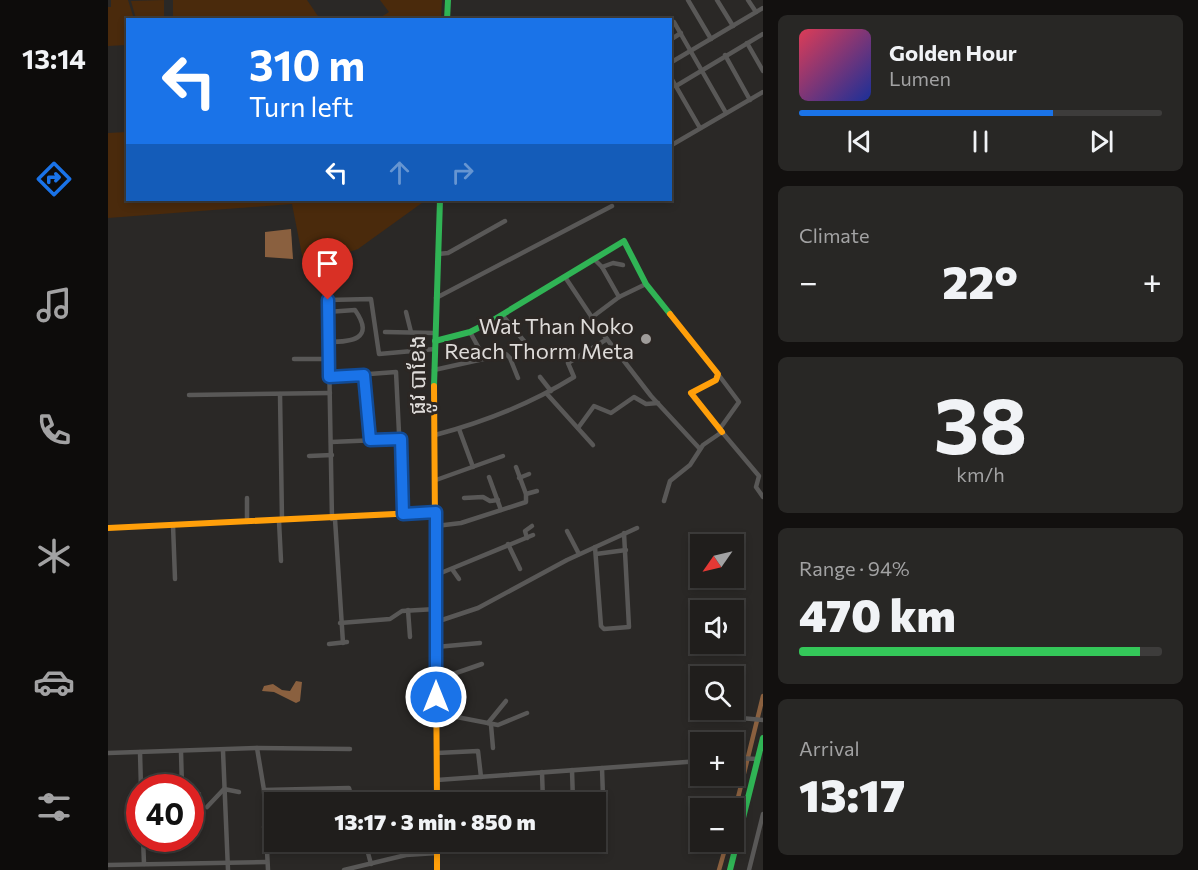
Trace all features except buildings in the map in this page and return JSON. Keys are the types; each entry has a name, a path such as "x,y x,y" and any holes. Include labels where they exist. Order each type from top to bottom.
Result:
{"street":[{"path":"447,18 448,0"},
{"path":"688,0 711,39"},
{"path":"717,0 733,26"},
{"path":"748,0 756,12"},
{"path":"672,62 763,8"},
{"path":"674,22 726,113"},
{"path":"672,39 681,33"},
{"path":"676,86 763,34"},
{"path":"747,43 763,71"},
{"path":"725,56 750,100"},
{"path":"672,79 700,128"},
{"path":"672,145 763,92"},
{"name":"ផ្លូវ បាខែង","path":"437,792 434,370 440,201"},
{"path":"436,298 612,206"},
{"path":"438,254 448,253 505,221"},
{"path":"385,332 411,332 435,337 470,332 503,315 624,241 645,284 739,402 721,431 700,448 690,465 670,481 664,501"},
{"path":"594,259 602,267 619,297"},
{"path":"602,267 614,263 624,265"},
{"path":"565,277 607,339 658,403 700,448"},
{"path":"591,318 619,297 645,284"},
{"path":"329,644 345,643 340,623 334,519 328,358 329,299 371,299 378,353 435,350"},
{"path":"327,312 355,310 361,329 354,341 328,342"},
{"path":"406,312 411,332"},
{"path":"503,315 524,341"},
{"path":"470,332 481,352"},
{"path":"435,435 459,429 549,392 575,377 568,363 607,339"},
{"path":"434,370 506,354 518,378"},
{"path":"294,359 328,358"},
{"path":"329,377 396,372 403,514"},
{"path":"718,374 716,380 691,393 759,476 756,485 763,497"},
{"path":"364,375 370,440"},
{"path":"540,377 549,392 593,445"},
{"path":"189,395 330,393"},
{"path":"280,394 281,561"},
{"path":"578,428 594,406 610,413 634,398 646,404 658,403"},
{"path":"641,410 646,404"},
{"path":"459,429 473,467"},
{"path":"331,442 401,439"},
{"path":"309,456 332,455"},
{"path":"436,480 502,456"},
{"path":"436,526 456,524 526,502 526,494 516,467"},
{"path":"519,478 529,474"},
{"path":"489,477 501,510"},
{"path":"526,494 537,491"},
{"path":"464,498 483,497 490,501 498,500"},
{"path":"247,498 247,522"},
{"path":"108,528 334,519 436,512"},
{"path":"173,525 175,579"},
{"path":"527,538 525,531 532,526"},
{"path":"436,622 478,608 579,554 637,528"},
{"path":"567,531 579,554"},
{"path":"595,547 602,627 629,627 624,533"},
{"path":"436,575 532,535"},
{"path":"508,544 520,569"},
{"path":"596,554 626,550"},
{"path":"453,569 459,579"},
{"path":"340,623 390,619 408,610 436,609"},
{"path":"408,610 411,625 410,638"},
{"path":"436,647 480,643"},
{"path":"436,680 482,664"},
{"path":"493,748 489,724 506,701"},
{"path":"436,714 501,725 527,713"},
{"path":"744,718 761,720"},
{"path":"730,870 763,738"},
{"path":"108,753 222,751 257,748 350,749"},
{"path":"257,748 264,790 349,788 350,792"},
{"path":"222,751 228,870"},
{"path":"436,753 478,751 481,777"},
{"path":"140,752 141,774"},
{"path":"181,752 182,774"},
{"path":"744,758 756,759"},
{"path":"437,780 690,762"},
{"path":"602,768 603,792"},
{"path":"572,770 573,792"},
{"path":"542,772 543,792"},
{"path":"224,789 239,792"},
{"path":"207,807 224,789"},
{"path":"749,870 763,814"},
{"path":"144,852 144,864"},
{"path":"265,852 268,870"},
{"path":"367,852 371,864"},
{"path":"344,870 406,855 437,853 437,870"},
{"path":"108,865 266,862"},
{"path":"184,864 184,870"}],"shaded area":[{"path":"111,0 128,0 134,18 126,18 126,45 108,46 108,7 111,7"},
{"path":"164,0 164,18 136,18 131,1"},
{"path":"173,0 307,0 319,18 173,18"},
{"path":"380,0 442,0 441,18 380,18 389,12"},
{"path":"126,132 126,201 425,201 358,249 303,260 292,204 108,218 108,133"},
{"path":"291,229 293,259 265,257 265,232"},
{"path":"296,681 302,682 300,701 296,703 274,692 262,691 264,686 273,684 282,690 290,691"}],"waterway":[{"path":"738,798 763,696"},
{"path":"719,870 724,852"}],"traffic: fast":[{"path":"447,18 448,0"},
{"path":"434,386 440,201"},
{"path":"435,341 470,332 490,322 624,241 646,284 670,314"},
{"path":"730,870 763,738"}],"traffic: slow":[{"path":"670,314 718,374 716,380 691,393 722,432"},
{"path":"434,386 437,792"},
{"path":"108,528 436,512"},
{"path":"437,852 437,870"}],"place":[{"name":"Wat Than Noko Reach Thorm Meta","path":"646,339"}],"route":[{"path":"328,300 329,377 364,375 370,440 401,439 403,514 436,512 436,697"}]}
